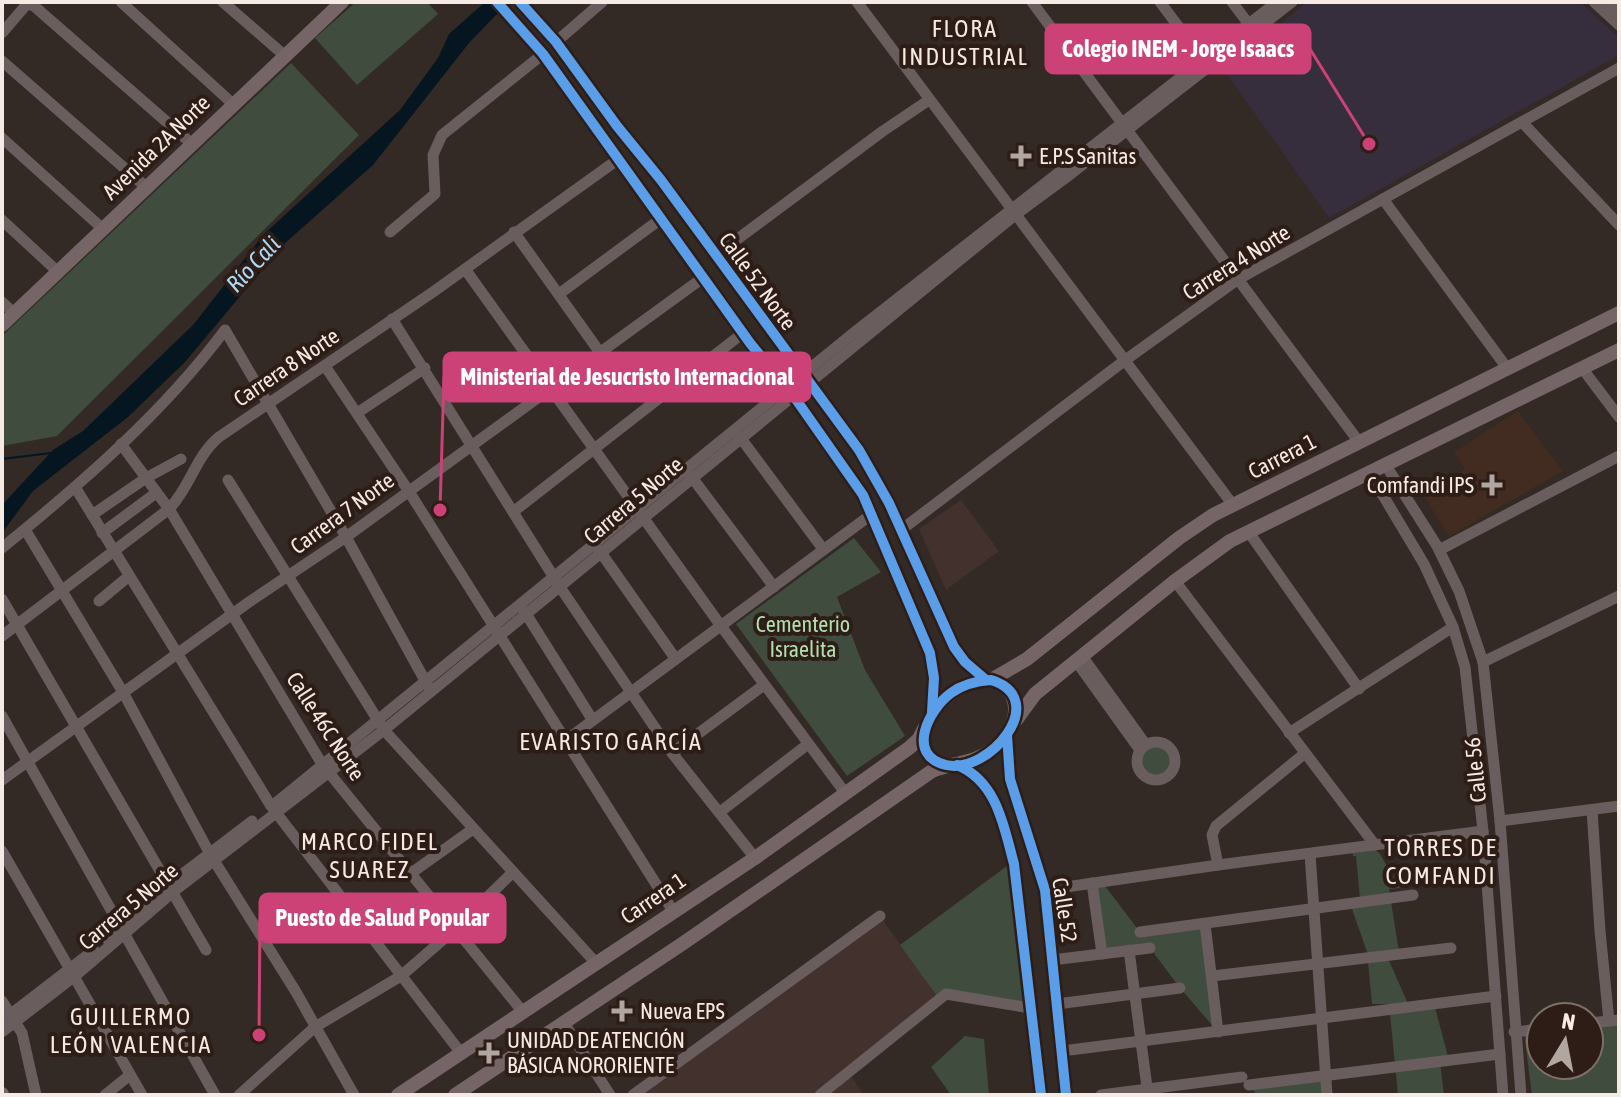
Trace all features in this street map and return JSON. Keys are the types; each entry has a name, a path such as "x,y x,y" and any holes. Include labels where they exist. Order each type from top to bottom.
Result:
{"main road":[{"name":"Calle 52 Norte","path":"497,2 543,54 747,338 773,368 823,403 859,450 876,478 954,647 965,662 988,680"},
{"name":"Avenida 2A Norte","path":"2,325 6,308 100,226 281,52 337,3"},
{"name":"Calle 52 Norte","path":"523,5 556,42 661,180 769,329 838,459 872,514 930,653 934,678 932,712"},
{"path":"592,122 597,112 608,113"},
{"name":"Carrera 1","path":"988,680 1027,659 1198,524 1619,313"},
{"path":"747,338 758,348 767,344 769,329"},
{"path":"455,1095 932,771 983,756 1010,729 1035,694 1175,581 1248,531 1619,350"},
{"path":"838,459 835,448 841,441 850,442 859,450"},
{"path":"954,766 937,762 927,752 923,740 924,729 932,712 958,688 988,680 1005,687 1016,706 1010,729"},
{"name":"Carrera 1","path":"398,1095 755,858 913,745 924,729"},
{"name":"Calle 52","path":"1010,729 1010,779 1045,890 1066,1095"},
{"name":"Calle 52","path":"954,766 976,774 987,787 1005,832 1017,882 1041,1095"}],"street":[{"path":"121,2 230,100"},
{"path":"223,2 281,52"},
{"path":"556,42 602,2"},
{"path":"857,2 1233,505"},
{"path":"1032,2 1359,442"},
{"path":"1160,2 1206,63"},
{"path":"1232,2 1252,28"},
{"name":"Carrera 5 Norte","path":"1252,28 1277,2"},
{"name":"Carrera 5 Norte","path":"2,1032 10,1020 123,932 170,889 381,725 1012,212 1252,28 1292,2"},
{"path":"1594,2 1619,25"},
{"path":"1609,2 1619,11"},
{"path":"2,33 27,4 34,6 189,142"},
{"path":"390,232 435,194 433,155 442,135 543,54"},
{"path":"2,61 143,185"},
{"name":"Carrera 4 Norte","path":"901,530 1124,361 1237,280 1619,68"},
{"path":"716,255 929,100"},
{"path":"1522,122 1619,225"},
{"path":"2,138 100,226"},
{"name":"Carrera 8 Norte","path":"2,636 169,509 187,488 208,446 620,158"},
{"path":"1383,199 1507,368"},
{"path":"559,294 662,218"},
{"path":"2,220 54,268"},
{"path":"514,232 601,354"},
{"path":"465,269 721,626 846,794"},
{"name":"Carrera 7 Norte","path":"2,780 346,537 704,277"},
{"path":"392,319 557,582 630,691 672,753 755,858"},
{"path":"2,548 26,531 121,444 174,392 225,330 346,537 428,687"},
{"path":"513,512 593,448 747,338"},
{"path":"325,366 408,490 673,911"},
{"path":"357,413 425,368"},
{"path":"1582,368 1619,417"},
{"name":"Carrera 5 Norte","path":"688,473 740,437 797,385"},
{"path":"740,437 823,549"},
{"name":"Calle 46C Norte","path":"121,444 169,509 325,768 523,1012"},
{"path":"1439,550 1619,456"},
{"path":"92,515 146,478 181,459"},
{"name":"Calle 56","path":"1385,464 1439,550 1459,591 1483,662 1500,821 1521,1095"},
{"name":"Calle 56","path":"1369,472 1424,564 1453,627 1465,667 1483,831 1503,1095"},
{"path":"688,473 774,587"},
{"path":"228,480 381,725 596,963"},
{"path":"75,487 273,809 461,1053"},
{"path":"102,533 156,493"},
{"path":"1389,503 1394,494 1404,495"},
{"path":"565,741 872,514"},
{"path":"26,531 124,694 212,858 354,1095"},
{"path":"1248,531 1359,689"},
{"path":"598,548 675,658"},
{"path":"99,601 129,576"},
{"path":"1175,581 1375,845"},
{"path":"1483,662 1619,596"},
{"path":"2,599 206,950"},
{"path":"523,609 592,719"},
{"path":"1289,733 1453,627"},
{"path":"1079,658 1143,747"},
{"path":"672,753 764,685"},
{"path":"2,716 215,1095"},
{"path":"720,812 808,744"},
{"path":"1218,865 1213,830 1304,754"},
{"path":"1477,774 1486,767 1495,774"},
{"path":"1500,821 1619,806"},
{"path":"1592,810 1600,931 1614,1020"},
{"path":"410,874 473,829"},
{"path":"1045,890 1483,831"},
{"path":"2,851 142,1095"},
{"path":"1310,854 1327,1095"},
{"path":"1485,859 1492,865 1498,863 1501,857"},
{"path":"239,1095 315,1027 401,976 512,873"},
{"path":"1092,883 1102,954"},
{"path":"1140,932 1413,895"},
{"path":"633,1095 880,916"},
{"path":"1205,924 1218,1032"},
{"path":"1052,960 1150,948"},
{"path":"1212,976 1451,948"},
{"path":"1129,950 1148,1092"},
{"path":"1057,1004 1180,988"},
{"path":"820,1095 946,994 1030,1008"},
{"path":"1062,1051 1496,996"},
{"path":"2,1001 28,1051 36,1095"},
{"path":"1497,1015 1501,1023 1514,1032 1525,1031"},
{"path":"564,1023 610,1095"},
{"path":"1101,1095 1326,1076 1500,1054"},
{"path":"105,1095 130,1075"}],"shaded area":[{"path":"1307,2 1580,2 1619,38 1619,55 1329,218 1224,70"},
{"name":"Comfandi IPS","path":"1518,411 1563,471 1449,536 1425,498 1465,469 1454,452"},
{"path":"961,500 999,551 946,590 919,529"},
{"path":"880,916 939,999 849,1073 864,1095 633,1095"}],"green space":[{"path":"356,2 427,2 438,14 357,85 315,38"},
{"path":"291,63 359,135 57,436 2,446 2,336"},
{"name":"Cementerio Israelita","path":"854,538 881,572 837,597 865,670 905,736 847,776 736,624"},
{"path":"1156,742 1169,748 1175,761 1169,774 1156,780 1143,774 1137,761 1143,748"},
{"path":"1372,847 1380,854 1400,888 1389,889 1399,952 1387,956 1409,1006 1434,1004 1449,1060 1440,1062 1444,1095 1398,1095 1389,1004 1372,1004 1367,952 1352,909 1360,899 1356,856 1352,851"},
{"path":"1014,864 1030,1008 946,994 939,999 900,945 1007,866"},
{"path":"1102,882 1140,932 1205,924 1218,1032 1150,948 1102,954 1092,883"},
{"path":"1619,1025 1619,1095 1532,1095 1530,1081 1605,1081 1605,1026"},
{"path":"965,1036 984,1039 989,1095 951,1095 931,1067"},
{"path":"1326,1076 1327,1095 1257,1095 1249,1085"}],"water":[{"name":"Río Cali","path":"485,2 514,2 496,15 469,43 373,165 284,244 185,362 128,417 33,491 2,533 2,505 53,450 83,431 194,324 264,234 400,110 438,58 449,34"}],"waterway":[{"path":"2,459 51,453"}],"cycle path":[{"path":"497,2 543,54 863,495 930,653 934,678 932,712"},
{"path":"520,2 556,42 661,180 859,450 889,503 954,647 965,662 986,680"},
{"path":"991,680 1008,690 1016,703 1015,718 1008,733 980,759 963,765 946,765 934,760 926,752 924,742 925,731 935,710 960,687 991,680"},
{"path":"1007,735 1010,779 1045,890 1066,1095"},
{"path":"957,765 971,772 990,794 1002,821 1014,864 1041,1095"}],"place":[{"name":"Colegio INEM - Jorge Isaacs","path":"1369,144"},
{"name":"E.P.S Sanitas","path":"1021,156"},
{"name":"Comfandi IPS","path":"1492,485"},
{"name":"Ministerial de Jesucristo Internacional","path":"440,510"},
{"name":"Nueva EPS","path":"622,1011"},
{"name":"Puesto de Salud Popular","path":"259,1035"},
{"name":"UNIDAD DE ATENCIÓN BÁSICA NORORIENTE","path":"489,1053"}],"district":[{"name":"FLORA INDUSTRIAL","path":"965,42"},
{"name":"EVARISTO GARCÍA","path":"611,741"},
{"name":"MARCO FIDEL SUAREZ","path":"370,855"},
{"name":"TORRES DE COMFANDI","path":"1441,861"},
{"name":"GUILLERMO LEÓN VALENCIA","path":"131,1030"}]}
